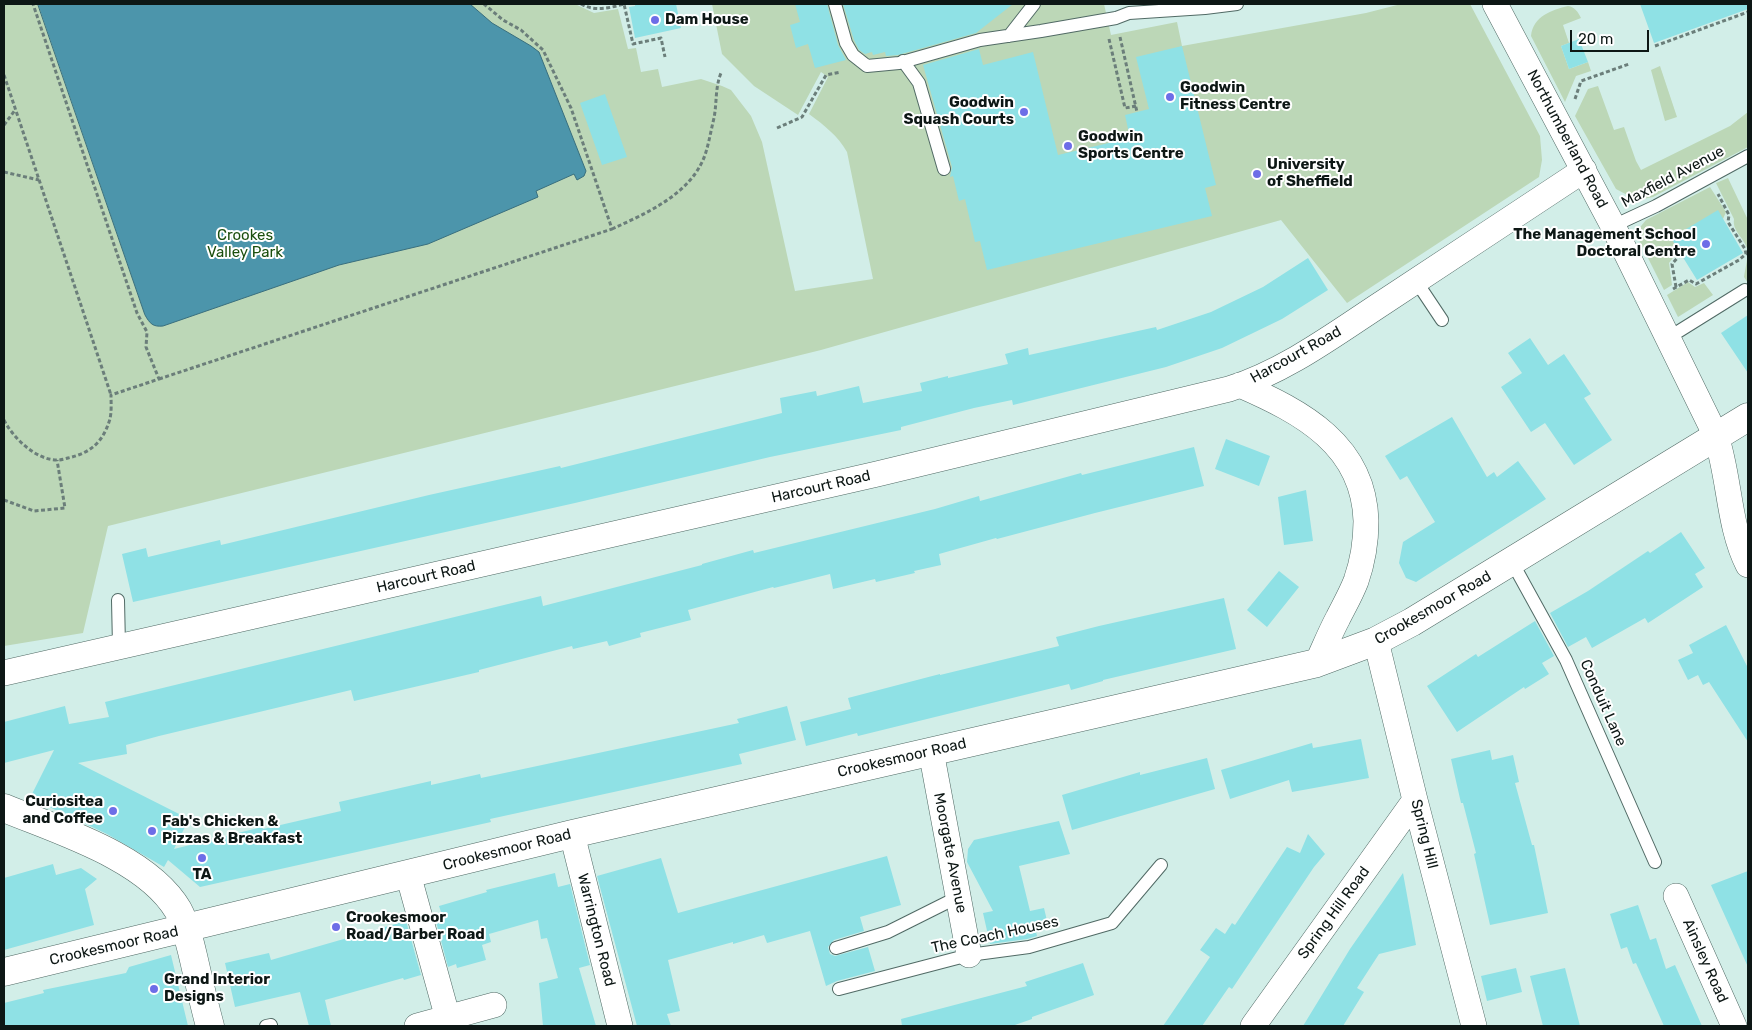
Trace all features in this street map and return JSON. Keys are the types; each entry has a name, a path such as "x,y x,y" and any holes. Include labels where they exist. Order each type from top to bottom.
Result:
{"street":[{"name":"Northumberland Road","path":"1495,4 1613,226 1716,436 1721,452 1735,529 1748,565"},
{"name":"Harcourt Road","path":"4,674 119,646 858,478 1210,394 1240,385 1272,372 1359,320 1584,170"},
{"path":"1240,385 1302,416 1317,428 1340,450 1350,464 1364,495 1366,526 1363,555 1356,581 1317,663"},
{"name":"Crookesmoor Road","path":"4,972 572,834 1317,663 1376,641 1512,562 1748,417"},
{"name":"Spring Hill","path":"1376,641 1474,1026"},
{"name":"Moorgate Avenue","path":"931,752 969,955"},
{"name":"Spring Hill Road","path":"1252,1026 1415,800"},
{"path":"4,808 68,834 138,869 161,888 177,909 186,928 210,1026"},
{"name":"Warrington Road","path":"572,834 620,1026"},
{"path":"408,874 448,1022"},
{"name":"Ainsley Road","path":"1676,896 1734,1026"},
{"path":"417,1026 448,1022 494,1005"}],"lane":[{"path":"835,4 846,43 853,55 866,66 904,61 980,40 1110,19 1129,13 1237,4"},
{"path":"1009,36 1034,4"},
{"path":"904,61 919,83 944,169"},
{"name":"Maxfield Avenue","path":"1613,226 1656,206 1748,156"},
{"path":"1416,281 1442,320"},
{"path":"1668,338 1745,290"},
{"name":"Conduit Lane","path":"1512,562 1566,660 1655,862"},
{"path":"118,600 119,646"},
{"name":"The Coach Houses","path":"839,989 969,955 1029,947 1112,923 1161,865"},
{"path":"836,948 888,932 958,897"}],"path":[{"path":"33,4 137,313 147,332 146,347 158,380"},
{"path":"484,4 503,20 520,30 543,50 571,108 612,229"},
{"path":"581,4 586,7 601,9 624,4 633,44 661,38 665,57"},
{"path":"1656,46 1748,12"},
{"path":"1110,19 1125,108 1136,106"},
{"path":"1110,19 1137,112"},
{"path":"1563,130 1581,81 1629,64"},
{"path":"111,395 612,229 640,216 667,200 692,180 705,155 715,110 716,84 721,73"},
{"path":"4,75 111,395 110,420 100,441 83,455 57,460 40,456 23,444 4,420"},
{"path":"776,128 802,117 826,75"},
{"path":"4,125 15,109"},
{"path":"4,172 39,180"},
{"path":"1650,301 1689,280 1696,284 1739,260 1746,254 1745,249 1728,222 1729,215 1721,198"},
{"path":"1676,287 1672,264 1681,254"},
{"path":"4,500 34,511 66,508 57,460"}],"green space":[{"name":"Crookes Valley Park","path":"4,4 575,4 594,13 618,9 628,49 636,48 641,72 658,69 662,87 701,79 722,86 731,90 751,116 762,142 795,291 873,279 847,152 835,136 809,114 828,77 821,72 798,115 754,86 722,54 712,4 1104,4 1111,35 1177,22 1182,46 1366,13 1401,4 1470,4 1540,136 1542,160 1539,177 1347,303 1281,220 821,350 108,526 83,633 4,646"},
{"path":"1568,6 1573,7 1581,18 1563,25 1569,43 1561,46 1569,69 1588,62 1591,71 1576,76 1565,102 1531,36 1535,23 1539,19 1550,12"},
{"path":"1660,66 1677,117 1665,121 1651,70"},
{"path":"1598,86 1614,130 1624,127 1641,170 1730,126 1748,112 1748,147 1653,197 1633,198 1616,189 1575,116 1588,89"},
{"path":"1728,178 1748,220 1748,283 1744,277 1747,248 1736,231 1734,219 1716,183"},
{"path":"1710,187 1726,212 1723,219 1679,250 1669,263 1672,285 1664,290 1638,238 1637,231 1646,220"},
{"path":"1688,282 1695,287 1704,283 1713,295 1678,317 1667,295"}],"water":[{"path":"38,4 470,4 492,23 539,52 586,171 584,176 577,180 574,174 536,191 538,197 428,244 339,265 163,326 157,326 150,323 145,315"}],"building":[{"name":"Dam House","path":"635,4 676,4 681,28 635,38 629,7 635,6"},
{"path":"795,4 827,4 838,45 846,60 815,68 808,44 796,48 790,25 800,22"},
{"path":"843,4 1013,4 976,33 898,55 886,56 885,52 873,55 872,52 865,54 859,50"},
{"path":"1640,4 1748,4 1748,9 1654,43"},
{"path":"1579,39 1588,62 1569,69 1561,46"},
{"path":"1182,46 1216,185 1205,188 1212,216 987,270 980,241 975,242 965,199 959,201 953,176 950,177 952,167 923,65 979,49 983,65 1033,52 1058,155 1130,138 1125,115 1149,109 1136,57"},
{"path":"605,94 627,157 602,165 580,103"},
{"name":"The Management School Doctoral Centre","path":"1718,210 1743,253 1697,280 1671,238"},
{"path":"1308,258 1328,290 1282,319 1222,348 1166,367 1013,405 1012,400 974,408 901,427 901,430 770,457 575,503 133,602 122,554 146,548 148,557 220,540 221,545 429,495 560,466 561,468 782,413 780,398 816,391 817,396 859,386 863,403 922,391 920,383 1008,364 1005,354 1028,348 1029,355 1156,327 1157,330 1211,312 1263,287"},
{"path":"1748,315 1748,373 1721,333"},
{"path":"1530,338 1548,365 1564,354 1591,394 1584,398 1612,440 1574,465 1545,423 1531,432 1501,387 1522,373 1508,353"},
{"path":"1452,417 1487,477 1494,472 1497,477 1518,461 1546,499 1416,582 1406,578 1399,563 1403,542 1435,522 1407,476 1400,480 1385,456"},
{"path":"1226,439 1270,456 1259,486 1215,469"},
{"path":"1194,447 1204,486 939,554 941,565 914,571 915,573 876,582 875,579 833,589 830,574 688,610 691,620 640,633 641,637 609,646 607,641 573,649 572,646 479,670 479,672 354,701 351,690 159,736 126,745 127,754 78,763 189,819 174,849 262,827 263,829 341,811 339,802 431,781 431,785 480,774 481,778 739,723 737,719 787,706 796,740 739,754 742,764 490,819 491,822 200,887 168,860 164,867 107,834 30,798 54,750 4,763 4,722 65,706 69,724 109,717 105,702 541,596 543,606 753,550 754,553 935,509 979,496 980,501 1081,473 1082,475"},
{"path":"1306,490 1313,541 1284,545 1278,497"},
{"path":"1681,532 1705,568 1695,574 1703,587 1648,623 1645,618 1592,648 1586,637 1568,647 1550,613 1588,591 1648,551 1650,553"},
{"path":"1279,571 1299,587 1267,627 1247,610"},
{"path":"1224,598 1236,649 1103,680 1071,690 1069,684 858,736 857,733 806,746 800,722 851,709 848,698 1059,646 1056,637"},
{"path":"1535,621 1554,656 1542,663 1549,674 1525,689 1524,687 1457,732 1427,686 1476,654 1478,657"},
{"path":"1726,625 1748,668 1748,742 1709,682 1703,685 1698,675 1688,680 1678,660 1693,653 1689,645"},
{"path":"1361,739 1369,778 1292,792 1289,780 1230,799 1221,770 1312,743 1313,748"},
{"path":"1490,750 1492,760 1513,755 1519,782 1515,783 1532,845 1534,845 1548,913 1490,925 1474,854 1476,853 1463,803 1461,803 1451,759"},
{"path":"1207,758 1215,789 1072,830 1062,795 1140,772 1140,775"},
{"path":"1059,821 1070,854 1019,866 1030,911 1044,908 1049,929 1036,932 1037,936 1027,939 990,944 983,913 993,911 967,862 968,849 974,840"},
{"path":"1308,834 1325,854 1314,867 1232,989 1229,987 1202,1026 1163,1026 1210,957 1200,950 1216,928 1225,934 1232,923 1235,925 1287,847 1300,853"},
{"path":"887,856 901,905 860,917 864,931 834,940 828,947 830,954 835,956 868,947 875,971 837,981 826,986 810,931 767,943 764,935 733,944 733,942 668,960 680,1011 667,1014 671,1026 637,1026 597,876 661,858 678,913"},
{"path":"53,864 56,875 81,868 97,879 85,889 94,925 4,950 4,878"},
{"path":"1748,871 1748,967 1711,885"},
{"path":"555,873 558,887 570,884 590,965 579,968 596,1026 543,1026 539,983 558,978 547,938 541,939 538,920 489,934 491,942 482,945 486,960 457,968 456,964 448,967 434,914 441,912 439,906 487,892 486,890"},
{"path":"1403,873 1416,945 1379,954 1357,988 1364,992 1343,1026 1303,1026 1350,949"},
{"path":"1638,905 1650,940 1656,938 1666,969 1675,965 1702,1026 1664,1026 1636,963 1633,964 1627,947 1621,949 1610,914"},
{"path":"406,921 421,975 404,980 403,978 325,1000 331,1026 309,1026 300,992 235,1007 225,963 269,953 271,960"},
{"path":"171,955 188,1026 4,1026 4,1003 44,993 43,990 126,973 129,967"},
{"path":"1083,963 1094,995 1012,1026 902,1026 901,1019 1027,986 1025,982"},
{"path":"1516,968 1522,992 1487,1001 1481,976"},
{"path":"1565,968 1580,1026 1543,1026 1530,976"}],"place":[{"name":"Dam House","path":"655,20"},
{"name":"Goodwin Fitness Centre","path":"1170,97"},
{"name":"Goodwin Squash Courts","path":"1024,112"},
{"name":"Goodwin Sports Centre","path":"1068,146"},
{"name":"University of Sheffield","path":"1257,174"},
{"name":"The Management School Doctoral Centre","path":"1706,244"},
{"name":"Curiositea and Coffee","path":"113,811"},
{"name":"Fab's Chicken & Pizzas & Breakfast","path":"152,831"},
{"name":"TA","path":"202,858"},
{"name":"Crookesmoor Road/Barber Road","path":"336,927"},
{"name":"Grand Interior Designs","path":"154,989"}]}
